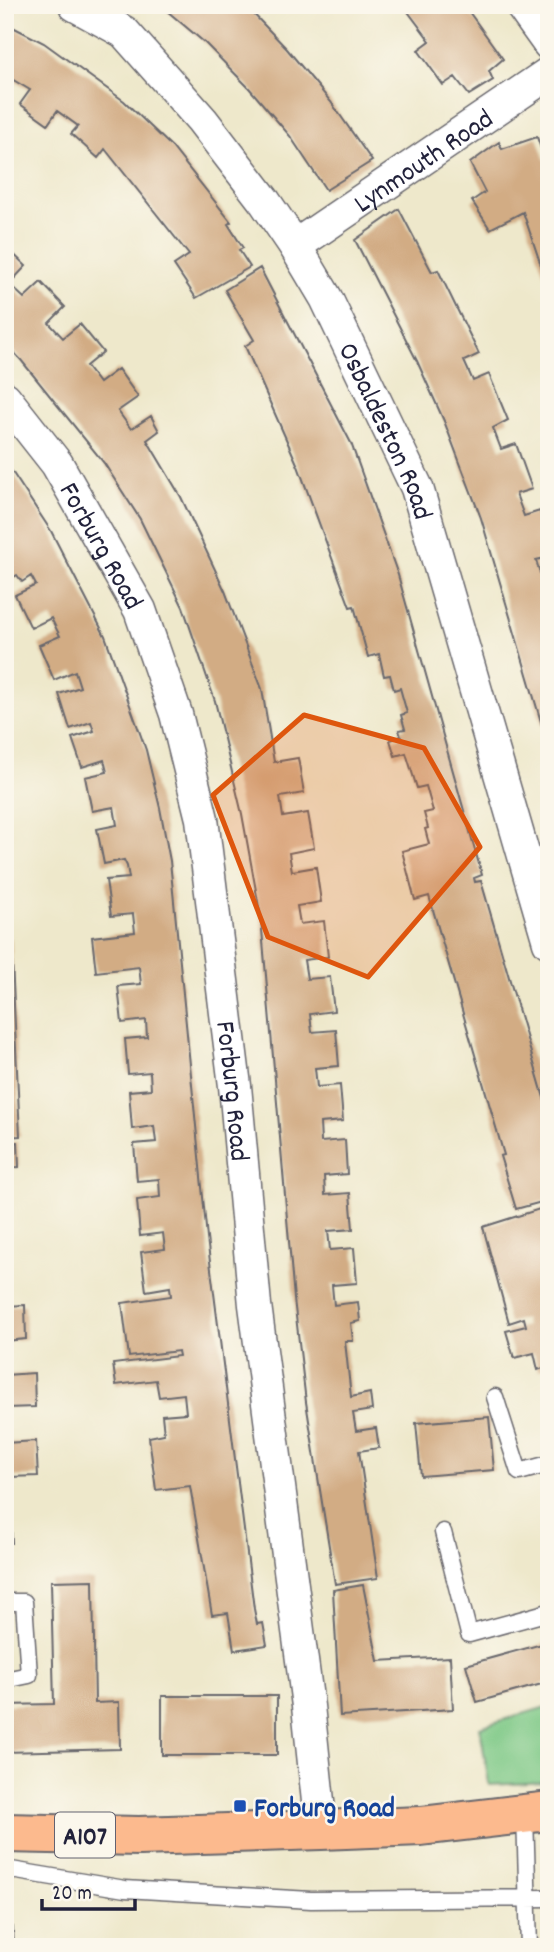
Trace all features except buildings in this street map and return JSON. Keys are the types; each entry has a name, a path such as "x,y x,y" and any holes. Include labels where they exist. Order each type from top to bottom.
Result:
{"highway":[{"name":"A107","path":"5,1833 139,1836 321,1830 421,1826 537,1813"}],"street":[{"name":"Osbaldeston Road","path":"75,5 124,32 202,120 265,202 326,298 417,488 549,942"},
{"path":"521,5 548,42"},
{"name":"Lynmouth Road","path":"295,246 549,73"},
{"name":"Forburg Road","path":"5,398 57,464 140,610 176,714 202,819 235,1086 255,1305 308,1706 321,1830"}],"lane":[{"path":"495,1397 519,1472 549,1464"},
{"path":"443,1532 470,1634 549,1612"},
{"path":"5,1602 24,1602 29,1675 5,1680"},
{"path":"529,1947 527,1899 537,1813"},
{"path":"5,1868 125,1889 311,1900 549,1898"}],"highlighted area":[{"path":"304,715 424,748 480,847 368,977 268,937 213,795"}],"green space":[{"path":"549,1706 549,1782 489,1785 480,1727"}],"place":[{"name":"Forburg Road","path":"240,1806"}]}
